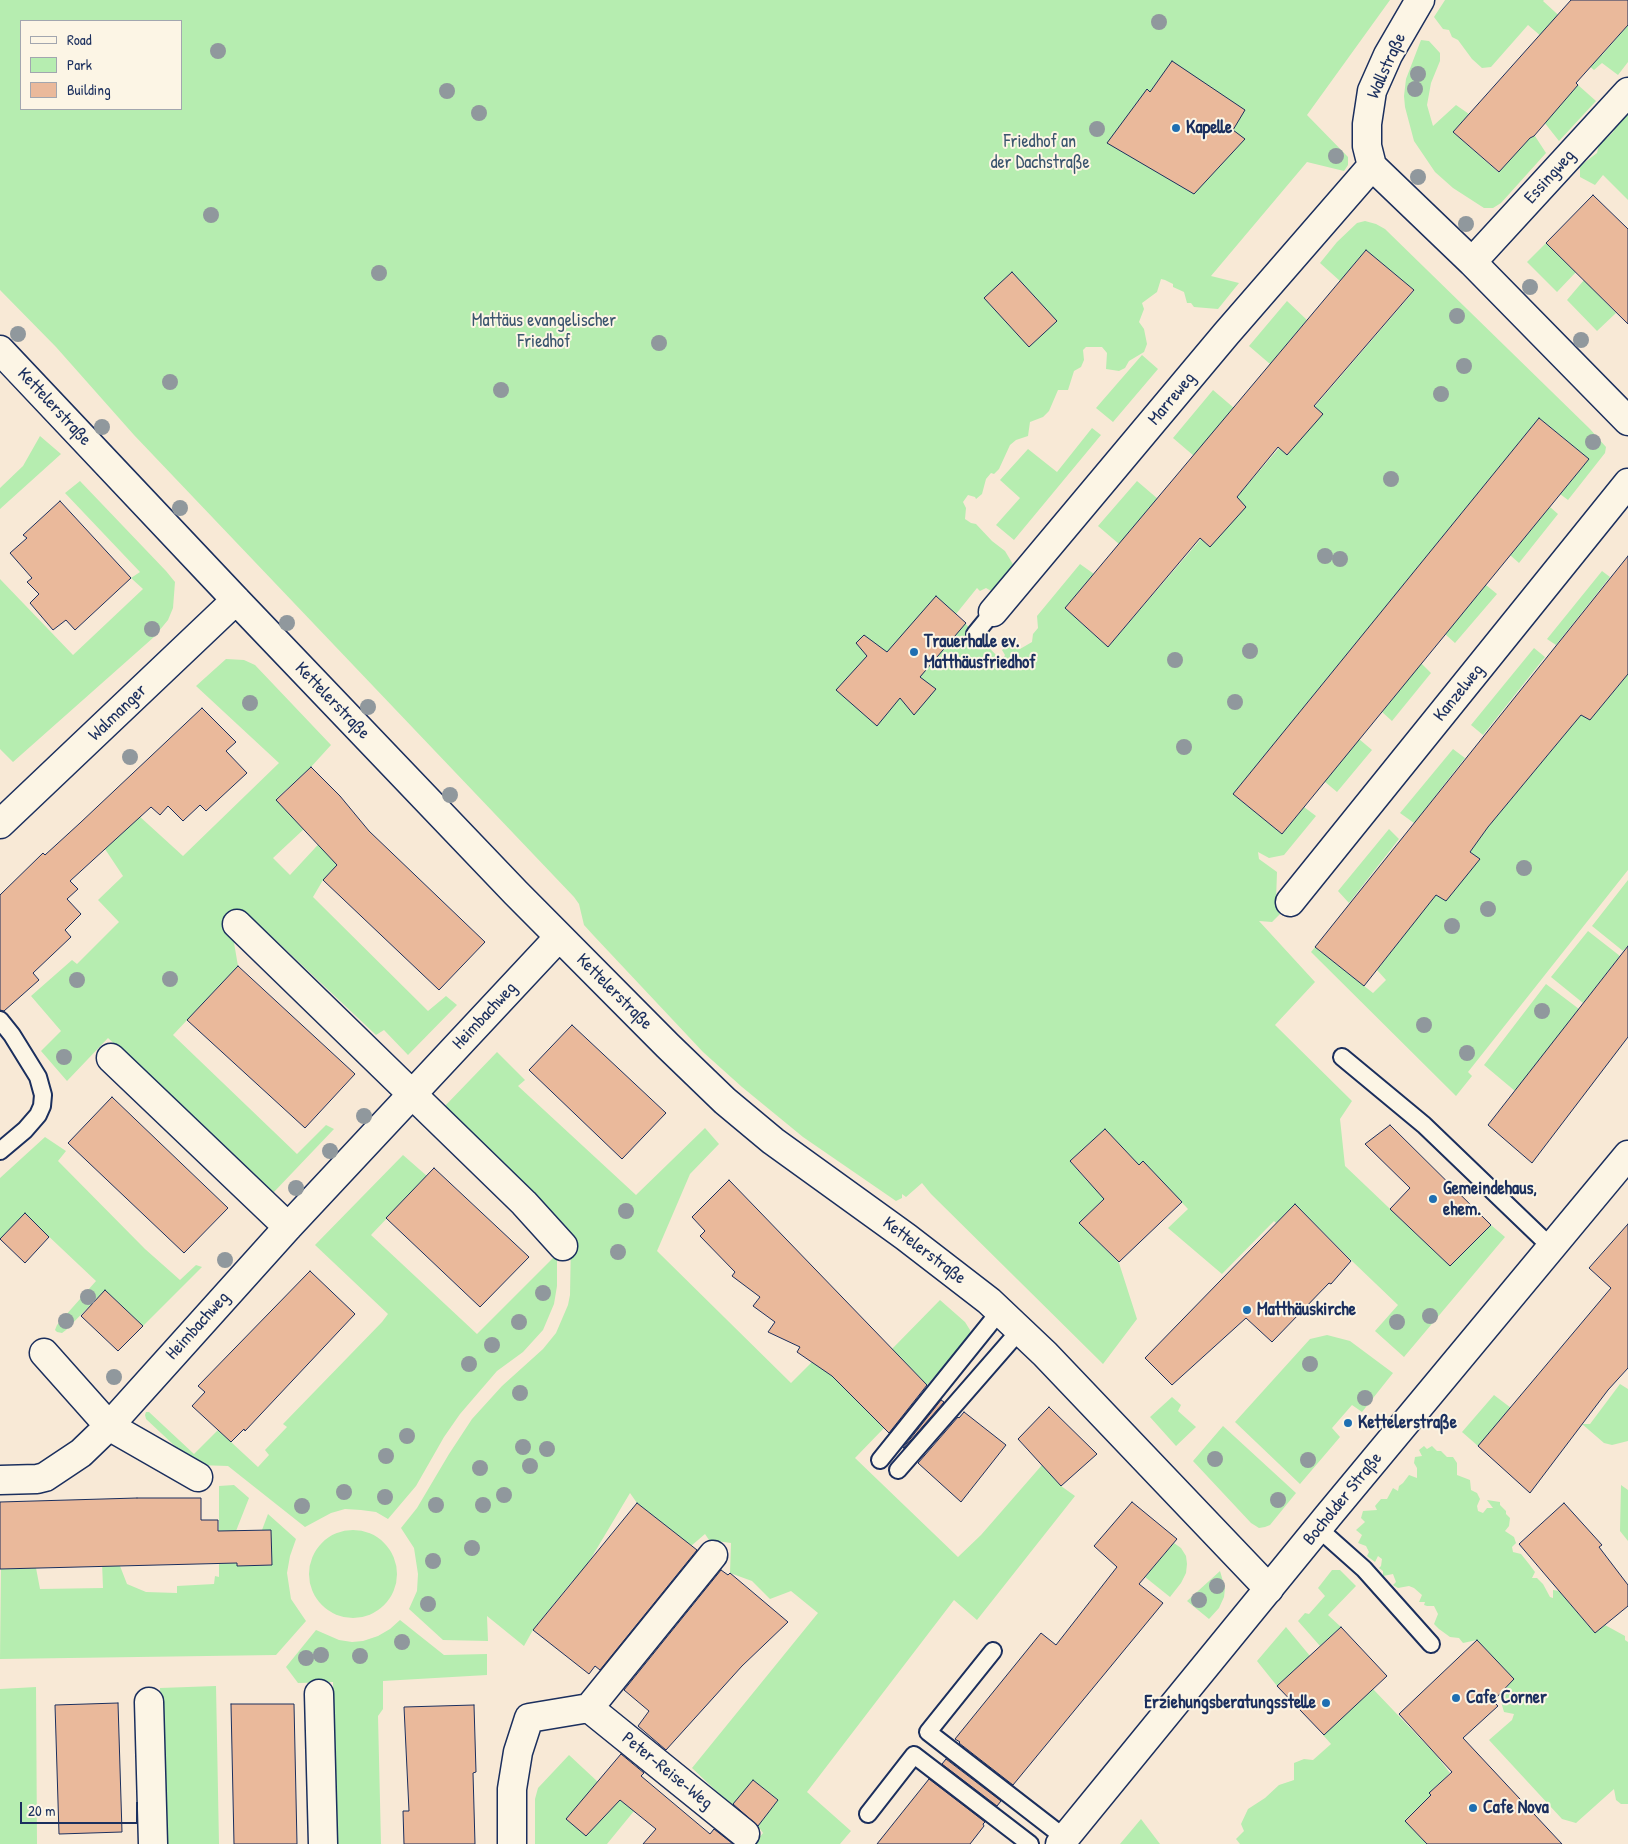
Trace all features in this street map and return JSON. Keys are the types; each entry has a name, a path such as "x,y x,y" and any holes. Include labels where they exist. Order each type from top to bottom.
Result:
{"street":[{"name":"Wallstraße","path":"1372,166 1367,146 1367,124 1372,91 1388,55 1420,0"},
{"name":"Essingweg","path":"1472,262 1628,92"},
{"path":"1372,166 1472,262 1628,422"},
{"name":"Marreweg","path":"993,612 1226,334 1372,166"},
{"name":"Kettelerstraße","path":"0,350 236,600 559,936 661,1039 725,1101 773,1141 906,1237 1000,1311 1045,1354 1269,1588"},
{"name":"Kanzelweg","path":"1290,902 1628,483"},
{"name":"Walmanger","path":"0,824 236,600"},
{"path":"237,924 410,1095 524,1203 563,1246"},
{"name":"Heimbachweg","path":"0,1480 45,1477 81,1453 109,1426 288,1226 559,936"},
{"path":"111,1058 288,1226"},
{"name":"Bocholder Straße","path":"1062,1841 1628,1155"},
{"path":"44,1353 109,1426 198,1477"},
{"path":"512,1844 512,1789 518,1752 530,1718 589,1708 713,1555"},
{"path":"319,1694 323,1844"},
{"path":"148,1702 153,1844"},
{"name":"Peter-Reise-Weg","path":"589,1708 745,1834"}],"lane":[{"name":"Marreweg","path":"975,634 993,612"},
{"path":"0,1020 12,1035 38,1077 43,1095 42,1106 38,1115 25,1130 0,1151"},
{"path":"1342,1057 1424,1125 1552,1248"},
{"path":"880,1460 1000,1311"},
{"path":"898,1470 1020,1330"},
{"path":"1319,1529 1364,1569 1430,1644"},
{"path":"993,1651 928,1732 1062,1841"},
{"path":"868,1814 914,1755 1030,1844"}],"green space":[{"name":"Mattäus evangelischer Friedhof","path":"0,0 1390,0 1307,115 1348,157 1348,165 1344,171 1307,162 1211,276 1239,283 1218,309 1194,307 1191,303 1187,303 1184,292 1173,287 1173,284 1161,279 1157,292 1142,303 1144,309 1139,322 1144,329 1147,344 1144,352 1129,361 1125,368 1119,371 1106,369 1107,353 1102,347 1086,347 1083,350 1084,360 1081,367 1074,371 1068,390 1058,390 1049,411 1043,417 1030,422 1028,436 1016,440 1010,445 999,469 994,474 991,473 986,479 982,494 976,499 968,495 963,502 966,508 965,519 976,524 992,541 1005,551 1014,566 993,592 986,588 980,591 977,588 956,614 1002,661 1005,655 1002,650 1008,645 1013,644 1020,649 1032,642 1033,634 1038,628 1037,616 1080,564 1094,574 1065,608 1108,647 1414,291 1366,250 1340,281 1320,263 1337,242 1357,223 1365,221 1385,229 1590,429 1606,447 1605,453 1568,500 1560,494 1589,459 1539,418 1233,794 1282,834 1304,807 1316,816 1284,855 1269,858 1258,852 1259,859 1277,872 1276,901 1281,905 1282,912 1272,922 1259,921 1315,982 1275,1025 1352,1101 1340,1119 1345,1166 1450,1266 1491,1225 1505,1237 1404,1357 1375,1331 1398,1305 1295,1204 1276,1223 1274,1221 1222,1274 1168,1228 1188,1209 1143,1162 1139,1165 1105,1129 1070,1161 1088,1182 1097,1176 1110,1192 1080,1223 1119,1263 1137,1319 1103,1364 922,1183 906,1197 902,1194 902,1198 896,1201 803,1137 703,1052 584,925 579,904 574,897 134,435 56,347 0,290"},
{"path":"1445,0 1544,0 1602,55 1628,25 1628,62 1618,75 1602,63 1594,70 1583,61 1576,66 1528,25 1491,67 1482,68 1472,59 1458,40 1452,37 1449,30 1443,29 1434,17"},
{"path":"1421,40 1429,41 1440,53 1440,61 1431,83 1427,105 1433,126 1456,105 1469,114 1453,132 1498,172 1530,138 1535,136 1546,153 1501,203 1493,208 1484,208 1453,188 1435,172 1414,141 1404,96 1406,79"},
{"path":"1578,85 1596,101 1559,141 1544,122"},
{"path":"1628,114 1628,200 1603,175 1595,185 1580,177 1580,166 1597,153 1600,140 1607,138 1620,120"},
{"path":"1546,243 1576,272 1557,292 1527,262"},
{"path":"1584,280 1616,313 1597,331 1567,300"},
{"path":"1287,301 1307,320 1270,364 1249,346"},
{"path":"1142,355 1158,369 1113,422 1096,408"},
{"path":"1213,390 1234,408 1194,456 1173,438"},
{"path":"1092,428 1101,435 1014,540 996,525 1020,498 1000,480 1028,449 1057,472"},
{"path":"40,436 61,454 0,509 0,488 23,466"},
{"path":"80,481 175,582 173,608 168,620 154,637 13,762 0,749 0,579 73,655 143,589 131,578 140,572 65,493"},
{"path":"1137,481 1158,499 1119,544 1098,526"},
{"path":"1550,507 1558,514 1519,563 1510,555"},
{"path":"1602,571 1610,577 1556,645 1547,639"},
{"path":"1486,585 1497,594 1455,643 1445,634"},
{"path":"1534,648 1545,657 1483,735 1471,725"},
{"path":"1628,656 1628,870 1468,1072 1472,1076 1456,1096 1311,952 1315,947 1373,993 1386,980 1377,970 1435,895 1446,901 1479,859 1470,852 1488,827 1581,715 1590,720 1626,677"},
{"path":"226,659 244,660 255,665 331,745 311,767 276,799 304,829 273,858 290,875 327,835 349,853 323,880 313,897 428,1011 446,996 457,1005 408,1055 384,1030 376,1035 250,916 232,931 238,966 173,1035 297,1154 326,1125 334,1129 273,1193 108,1038 67,1081 41,1051 61,1031 31,996 72,960 77,964 119,922 98,900 123,876 105,849 138,815 183,856 279,763 196,686"},
{"path":"1421,663 1431,673 1392,721 1382,712"},
{"path":"1359,739 1372,750 1337,792 1324,781"},
{"path":"1453,749 1465,758 1414,823 1400,813"},
{"path":"1389,829 1399,839 1349,903 1338,891"},
{"path":"1628,880 1628,945 1623,951 1592,926"},
{"path":"1588,931 1620,956 1583,1003 1551,977"},
{"path":"1546,984 1579,1009 1515,1091 1484,1065"},
{"path":"497,1052 525,1080 518,1086 636,1195 705,1128 719,1144 690,1174 657,1251 791,1383 815,1359 884,1428 855,1458 958,1557 981,1535 1042,1465 1061,1486 1075,1496 977,1620 954,1600 807,1792 851,1831 840,1844 754,1844 763,1833 758,1826 778,1800 753,1780 732,1806 692,1768 818,1613 791,1591 770,1599 752,1581 730,1573 731,1543 709,1540 705,1534 691,1546 637,1503 630,1493 587,1565 582,1586 574,1579 533,1630 524,1646 487,1616 488,1641 443,1640 409,1609 417,1591 418,1574 414,1548 401,1528 417,1508 472,1419 502,1386 543,1349 556,1333 568,1305 570,1295 571,1239 443,1108"},
{"path":"45,1137 66,1151 58,1161 145,1249 180,1280 196,1265 202,1267 143,1326 105,1290 66,1330 62,1333 57,1332 55,1330 57,1325 96,1281 25,1214 0,1239 0,1178"},
{"path":"403,1155 427,1176 371,1235 477,1334 557,1254 557,1286 554,1304 543,1330 523,1352 497,1371 460,1414 444,1437 416,1486 388,1519 376,1512 345,1509 331,1513 305,1527 228,1466 197,1465 192,1462 146,1419 145,1415 146,1412 149,1412 194,1454 218,1430 258,1467 269,1455 265,1450 287,1427 283,1424 388,1314 315,1245"},
{"path":"940,1300 965,1322 971,1335 927,1385 892,1349"},
{"path":"1327,1335 1350,1341 1393,1373 1362,1412 1352,1405 1332,1428 1340,1437 1300,1484 1235,1422 1310,1339"},
{"path":"1620,1384 1628,1389 1628,1441 1612,1445 1604,1443 1582,1424 1590,1424"},
{"path":"1494,1395 1511,1408 1478,1446 1462,1432"},
{"path":"1172,1397 1181,1405 1178,1411 1196,1427 1176,1446 1150,1417"},
{"path":"1223,1426 1296,1493 1270,1525 1259,1528 1251,1523 1193,1461"},
{"path":"1424,1446 1427,1449 1432,1446 1447,1457 1453,1457 1457,1463 1457,1475 1470,1480 1471,1490 1477,1493 1480,1499 1477,1506 1478,1511 1483,1513 1487,1508 1493,1508 1487,1500 1500,1502 1500,1505 1510,1518 1509,1526 1505,1531 1514,1537 1516,1543 1512,1547 1513,1552 1521,1554 1535,1572 1532,1578 1537,1578 1543,1584 1550,1597 1553,1598 1553,1590 1559,1591 1595,1633 1605,1625 1625,1636 1625,1640 1628,1642 1628,1804 1621,1804 1616,1800 1614,1789 1576,1823 1562,1819 1489,1740 1512,1720 1514,1714 1504,1712 1499,1695 1514,1679 1477,1640 1463,1643 1459,1638 1450,1637 1439,1629 1434,1624 1438,1614 1434,1606 1427,1606 1424,1605 1425,1602 1419,1602 1422,1595 1414,1588 1409,1586 1398,1588 1393,1585 1396,1582 1393,1574 1383,1576 1383,1571 1379,1568 1382,1559 1378,1556 1375,1562 1367,1556 1369,1552 1366,1546 1358,1543 1362,1535 1356,1530 1365,1522 1361,1518 1363,1511 1377,1510 1375,1506 1381,1499 1387,1499 1393,1488 1398,1491 1399,1486 1409,1475 1417,1478 1417,1468 1414,1463 1415,1457 1422,1456 1419,1450"},
{"path":"234,1485 249,1498 236,1531 237,1566 272,1565 271,1530 262,1530 268,1514 296,1539 287,1573 291,1599 306,1621 276,1655 0,1659 1,1569 36,1568 40,1589 103,1588 102,1562 120,1566 127,1584 146,1592 177,1593 177,1586 214,1584 215,1576 219,1577 219,1486"},
{"path":"1621,1485 1628,1490 1628,1541 1620,1531"},
{"path":"353,1530 370,1533 384,1543 394,1557 397,1574 394,1591 384,1605 370,1615 353,1618 336,1615 322,1605 312,1591 309,1574 312,1557 322,1543 336,1533"},
{"path":"1174,1543 1181,1548 1186,1556 1187,1564 1186,1573 1181,1583 1170,1597 1145,1577"},
{"path":"1332,1570 1340,1570 1356,1586 1328,1615 1341,1627 1320,1646 1298,1621 1305,1613 1309,1614 1325,1596 1318,1588"},
{"path":"1220,1571 1225,1588 1224,1597 1219,1608 1209,1619 1187,1601"},
{"path":"400,1620 444,1655 487,1654 487,1675 383,1681 383,1709 378,1716 381,1844 336,1844 333,1682 298,1683 286,1667 316,1630 339,1640 363,1641 378,1636"},
{"path":"1286,1627 1310,1656 1277,1686 1257,1661"},
{"path":"216,1686 219,1844 166,1844 160,1688"},
{"path":"36,1687 37,1844 0,1844 0,1689"},
{"path":"1373,1689 1436,1755 1450,1773 1405,1820 1427,1844 1240,1844 1236,1839 1244,1831 1241,1824 1248,1809 1265,1798 1279,1785 1294,1780 1294,1763 1304,1759 1313,1760 1331,1744 1323,1735"},
{"path":"569,1755 598,1782 634,1811 607,1844 535,1844 535,1799 538,1788"},
{"path":"1141,1819 1160,1844 1120,1844"}],"building":[{"path":"1571,0 1628,0 1628,25 1576,83 1578,85 1534,136 1499,172 1453,132"},
{"name":"Kapelle","path":"1172,61 1245,110 1233,130 1245,139 1194,194 1107,143 1147,89 1150,92"},
{"path":"1593,195 1628,229 1628,324 1546,243"},
{"path":"1366,250 1414,290 1314,406 1323,414 1287,455 1278,447 1237,497 1246,507 1210,547 1200,538 1108,647 1065,608"},
{"path":"1012,272 1057,321 1029,347 984,298"},
{"path":"1539,418 1589,459 1282,834 1233,794"},
{"path":"60,501 131,578 75,630 66,620 53,630 30,603 39,594 27,582 32,578 10,553 27,538 23,535"},
{"path":"1628,556 1628,674 1590,720 1581,715 1488,827 1470,852 1480,859 1446,901 1436,895 1364,986 1315,947"},
{"name":"Trauerhalle ev. Matthäusfriedhof","path":"936,596 966,623 920,677 936,689 914,715 900,698 877,726 836,690 867,656 856,643 864,635 887,652"},
{"path":"202,708 236,742 226,751 247,773 206,811 200,805 183,821 168,806 160,815 151,807 70,881 78,889 67,899 81,914 65,930 71,937 33,973 39,980 4,1011 0,1010 0,895 43,853 45,855"},
{"path":"311,767 340,796 369,831 485,942 439,990 323,880 337,865 276,800"},
{"path":"1628,946 1628,1037 1532,1163 1488,1125"},
{"path":"238,966 355,1074 305,1128 187,1020"},
{"path":"572,1025 666,1113 622,1159 529,1070"},
{"path":"112,1097 228,1208 184,1253 68,1143"},
{"name":"Gemeindehaus, ehem.","path":"1390,1125 1491,1225 1450,1266 1390,1209 1410,1188 1365,1144"},
{"path":"1105,1129 1139,1165 1143,1161 1182,1202 1119,1262 1079,1223 1104,1199 1070,1161"},
{"path":"434,1168 529,1257 480,1307 386,1218"},
{"path":"729,1180 927,1385 889,1433 832,1376 797,1352 800,1347 768,1332 775,1322 753,1306 760,1297 732,1276 735,1272 700,1236 705,1231 692,1217"},
{"name":"Matthäuskirche","path":"1295,1204 1351,1261 1331,1284 1329,1283 1272,1342 1246,1318 1172,1385 1145,1358"},
{"path":"25,1213 49,1237 25,1263 0,1239"},
{"path":"1628,1224 1628,1368 1608,1390 1530,1493 1478,1446 1611,1288 1589,1268"},
{"path":"310,1271 355,1314 245,1431 244,1429 231,1442 192,1406 205,1392 198,1386"},
{"path":"105,1290 143,1326 118,1351 81,1316"},
{"path":"941,1400 944,1402 903,1448"},
{"path":"1049,1407 1097,1454 1061,1486 1018,1439"},
{"path":"964,1412 1006,1445 961,1502 918,1463"},
{"path":"201,1498 201,1520 218,1520 218,1531 271,1530 272,1565 237,1566 237,1563 0,1569 0,1502"},
{"path":"1132,1502 1177,1539 1139,1584 1163,1603 1013,1785 955,1739 1041,1633 1056,1645 1117,1567 1094,1546"},
{"path":"637,1503 697,1550 600,1670 595,1666 589,1674 533,1630"},
{"path":"1564,1503 1602,1545 1599,1547 1628,1585 1628,1606 1595,1633 1519,1544"},
{"path":"721,1570 728,1575 730,1573 788,1622 742,1666 666,1750 638,1726 649,1711 624,1690"},
{"name":"Erziehungsberatungsstelle","path":"1341,1627 1387,1676 1324,1735 1277,1686"},
{"path":"1477,1640 1514,1679 1493,1701 1498,1706 1463,1738 1562,1844 1427,1844 1405,1821 1431,1795 1429,1793 1452,1772 1399,1714"},
{"path":"118,1703 122,1832 59,1834 55,1705"},
{"path":"231,1704 294,1704 297,1844 234,1844"},
{"path":"474,1705 476,1772 473,1773 475,1844 404,1844 403,1811 409,1811 404,1707"},
{"path":"621,1754 644,1773 641,1776 710,1834 714,1829 733,1844 643,1844 656,1829 620,1800 586,1836 566,1819"},
{"path":"946,1759 1001,1801 997,1806 942,1764"},
{"path":"929,1779 985,1822 970,1844 877,1844"},
{"path":"753,1780 778,1800 758,1826 733,1804"}],"place":[{"name":"Kapelle","path":"1176,128"},
{"name":"Trauerhalle ev. Matthäusfriedhof","path":"914,652"},
{"name":"Gemeindehaus, ehem.","path":"1433,1199"},
{"name":"Matthäuskirche","path":"1247,1310"},
{"name":"Kettelerstraße","path":"1348,1423"},
{"name":"Cafe Corner","path":"1456,1698"},
{"name":"Erziehungsberatungsstelle","path":"1326,1703"},
{"name":"Cafe Nova","path":"1473,1808"}],"park label":[{"name":"Friedhof an der Dachstraße","path":"1040,152"}]}
